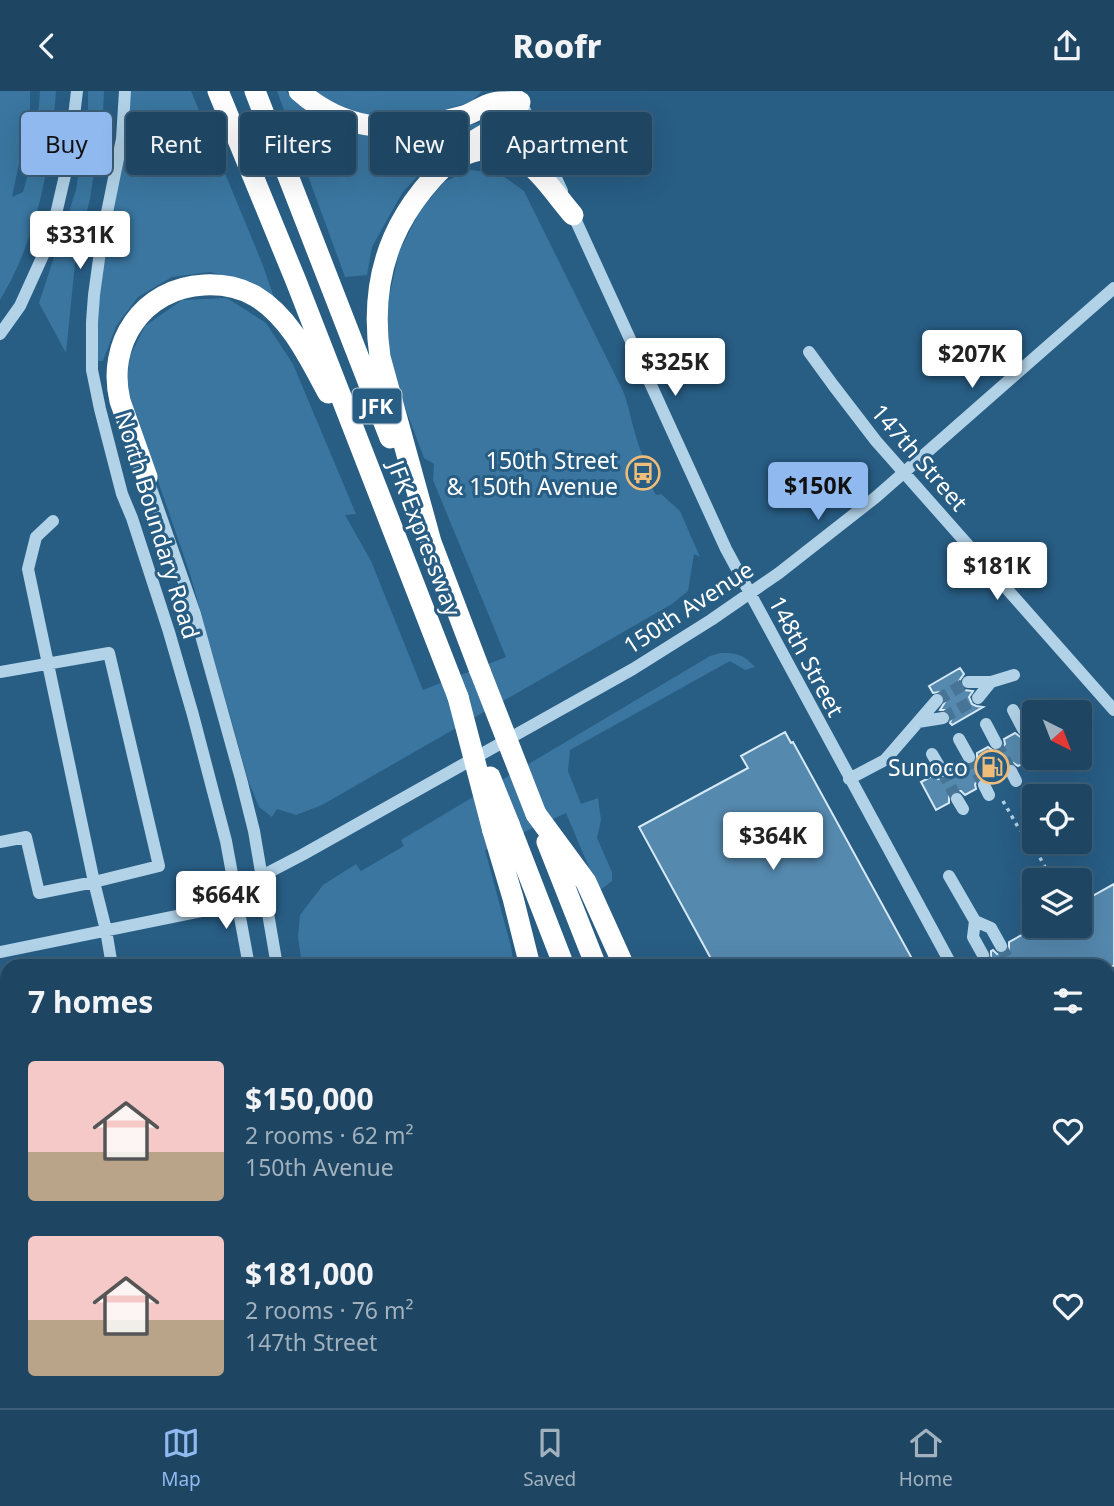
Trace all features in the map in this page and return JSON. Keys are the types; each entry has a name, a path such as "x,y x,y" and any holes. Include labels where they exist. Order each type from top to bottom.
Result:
{"highway":[{"name":"JFK Expressway","path":"218,91 296,281 456,689 501,828"},
{"name":"JFK Expressway","path":"255,91 593,959"},
{"path":"299,91 319,107 353,123 389,128 449,120 518,96 513,118 468,145"},
{"path":"468,154 481,149 500,149 519,156 535,170 573,215"},
{"path":"431,542 383,372 376,325 382,275 398,227 422,189 435,175"},
{"path":"147,477 117,390 121,346 131,325 155,301 177,289 217,284 230,286 256,297 285,323 303,348 371,471"},
{"path":"536,814 586,882 621,959"},
{"path":"501,828 513,898 528,959"},
{"path":"501,828 561,959"}],"street":[{"path":"0,334 20,306 50,240 69,158 77,91"},
{"name":"North Boundary Road","path":"125,91 120,149 96,275 92,370 122,494 182,673 226,841 248,959"},
{"name":"148th Street","path":"518,96 726,549 948,959"},
{"name":"150th Avenue","path":"0,952 221,907 235,890 603,687 673,645 814,546 904,472 1114,288"},
{"name":"147th Street","path":"809,352 876,441 1114,710"},
{"name":"North Boundary Road","path":"147,477 206,650 254,831 276,959"},
{"path":"53,520 36,537 28,569 111,959"},
{"path":"0,672 109,653 159,866 39,893 26,837 0,842"},
{"path":"968,682 991,682 1014,675"},
{"path":"978,698 991,682"},
{"path":"849,779 885,760 937,700"},
{"path":"1013,710 1022,727"},
{"path":"918,722 943,718"},
{"path":"986,724 996,743"},
{"path":"959,739 969,757"},
{"path":"932,754 942,771"},
{"path":"949,876 975,921 991,928 1000,946"},
{"path":"975,921 973,936 983,955"}],"path":[{"path":"1003,800 1046,868"}],"shaded area":[{"path":"0,91 30,91 30,112 21,112 21,154 12,197 23,192 28,175 45,175 24,251 0,300"},
{"path":"40,91 56,91 54,112 38,112"},
{"path":"88,91 104,91 103,112 88,112"},
{"path":"128,91 191,91 200,112 126,112 126,175 226,175 275,300 252,284 210,272 172,277 138,297 116,326 103,361 96,361 95,320"},
{"path":"277,91 286,91 295,102 311,112 285,112"},
{"path":"312,91 482,91 471,102 436,112 370,112 368,117 321,99"},
{"path":"482,123 468,133 468,125"},
{"path":"356,132 370,135 370,175 418,175 402,193 372,247 367,275 345,277 308,175 356,175"},
{"path":"468,171 482,171 482,175 502,175 524,191 624,393 643,456 635,458 656,495 661,494 680,511 700,557 694,554 688,591 672,604 322,805 296,815 277,809 272,817 259,807 249,783 190,574 125,393 130,356 145,326 182,300 227,298 266,323 293,364 356,514 345,515 371,561 423,690 506,657 433,480 434,464 424,458 389,357 386,311 399,252 421,209 444,182 459,175 468,175"},
{"path":"78,175 94,175 76,253 66,353 39,303 76,190"},
{"path":"731,653 747,659 755,667 745,670 730,661 570,750 568,771 581,804 598,798 601,820 597,838 612,872 612,881 599,891 566,813 485,850 513,959 301,959 298,937 300,915 323,885 356,864 361,871 404,846 401,840 710,656"}],"building":[{"path":"960,668 964,674 959,681 961,687 973,691 969,697 972,704 983,707 952,725 950,713 940,710 945,697 939,692 933,693 929,686"},
{"path":"785,732 912,959 711,959 639,827 748,768 741,756"},
{"path":"1015,733 1022,738 1022,764 1007,764 1002,770 1003,775 991,781 985,776 980,778 975,784 976,789 965,795 961,791 953,791 949,795 949,803 936,810 921,782 934,775 938,779 946,779 950,775 950,767 961,761 965,765 973,765 977,761 977,753 988,747 995,752 1001,750 1005,744 1004,739"},
{"path":"1114,884 1114,959 991,959 993,950 997,954 1005,954 1009,950 1009,942 1022,935 1022,938 1092,938 1092,896"}],"tunnel":[{"path":"937,700 968,682"},
{"path":"943,718 978,698"},
{"path":"996,743 1011,771"},
{"path":"969,757 984,785"},
{"path":"942,771 957,799"},
{"path":"1001,946 1008,959"},
{"path":"983,955 985,959"}],"place":[{"name":"150th Street & 150th Avenue","path":"643,473"},
{"name":"Sunoco","path":"992,767"}]}
